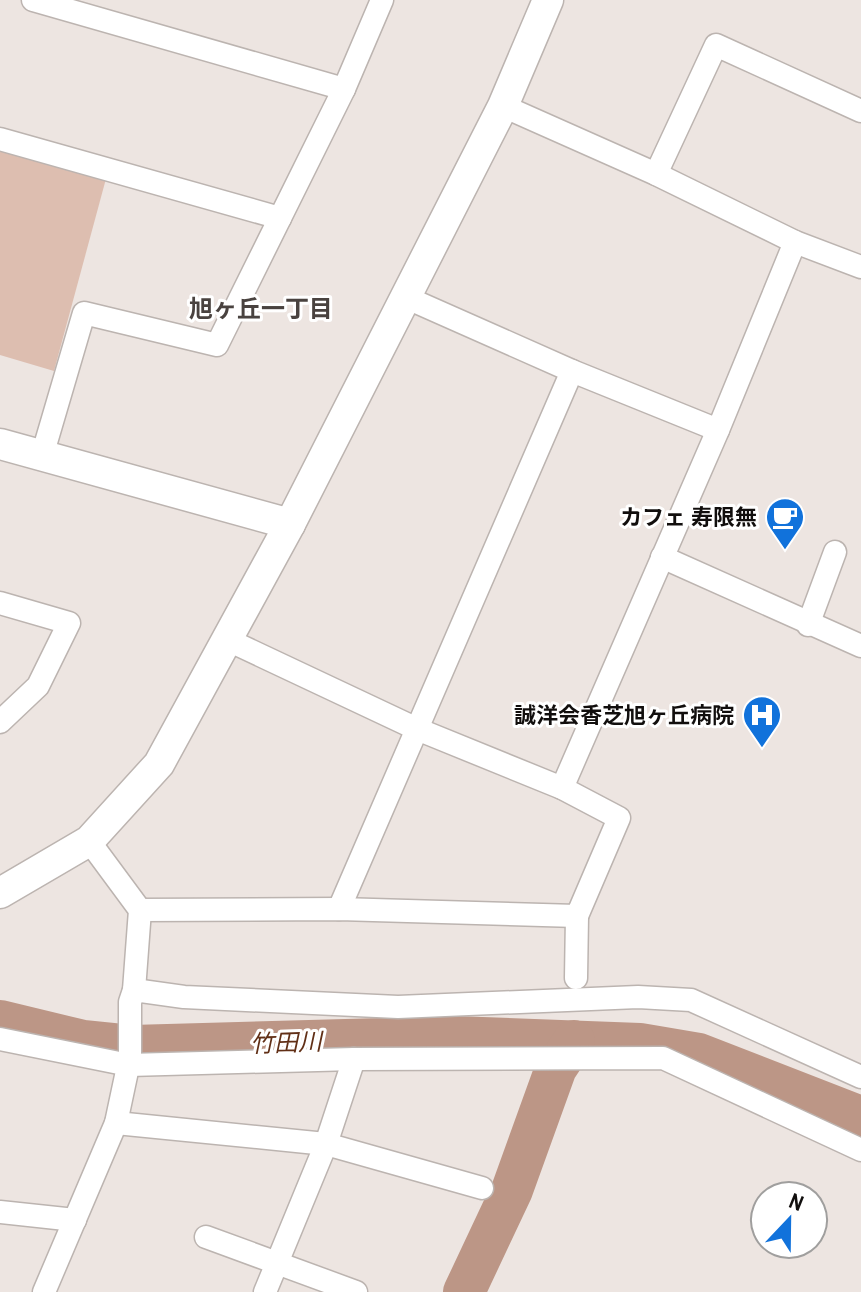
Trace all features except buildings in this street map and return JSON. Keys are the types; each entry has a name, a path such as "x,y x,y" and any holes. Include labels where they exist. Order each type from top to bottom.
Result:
{"street":[{"path":"33,0 344,89"},
{"path":"42,456 84,313 217,345 344,89 382,0"},
{"path":"0,893 89,841 159,764 290,524 503,106 548,0"},
{"path":"656,174 716,45 861,111"},
{"path":"503,106 656,174 795,242 861,267"},
{"path":"0,139 280,218"},
{"path":"562,788 718,430 795,242"},
{"path":"405,297 572,371 718,430"},
{"path":"339,909 572,371"},
{"path":"0,444 290,524"},
{"path":"808,625 835,552"},
{"path":"662,557 808,625 861,646"},
{"path":"0,603 69,623 38,686 0,722"},
{"path":"228,640 417,729 562,788 619,818 577,916 576,978"},
{"path":"44,1292 116,1123 130,1061 140,910 89,841"},
{"path":"140,910 339,909 577,916"},
{"path":"132,996 398,1007 638,997 691,1000 861,1077"},
{"path":"0,1039 130,1061 663,1058 861,1150"},
{"path":"265,1292 326,1144 354,1059"},
{"path":"116,1123 326,1144 482,1188"},
{"path":"0,1212 75,1220"},
{"path":"206,1237 356,1292"}],"shaded area":[{"path":"0,144 107,175 54,371 0,355"}],"waterway":[{"name":"竹田川","path":"0,1021 83,1041 132,1046 455,1037 640,1044 699,1054 861,1117"},
{"name":"竹田川","path":"464,1292 512,1190 556,1068 574,1041"}],"place":[{"name":"カフェ 寿限無","path":"785,551"},
{"name":"誠洋会香芝旭ヶ丘病院","path":"762,749"}],"district":[{"name":"旭ヶ丘一丁目","path":"261,308"}]}
